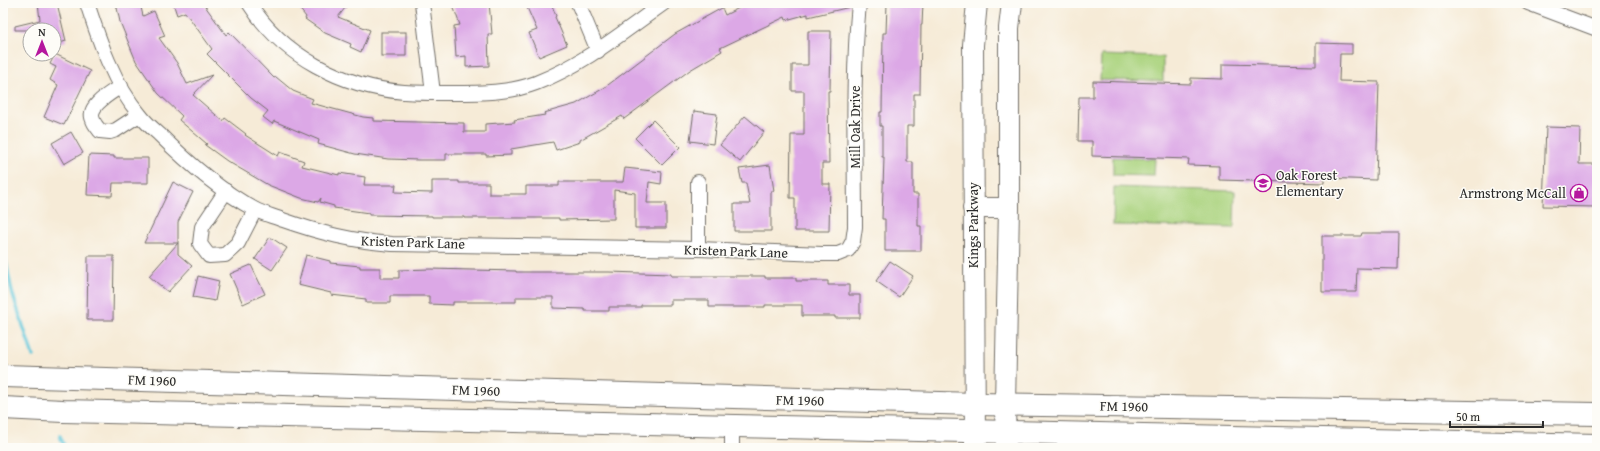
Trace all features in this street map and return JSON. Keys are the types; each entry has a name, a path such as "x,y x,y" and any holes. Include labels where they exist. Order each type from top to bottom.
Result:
{"main road":[{"name":"FM 1960","path":"3,376 975,404 1597,414"},
{"name":"FM 1960","path":"3,408 62,411 732,426 975,440 1597,445"}],"street":[{"name":"Kristen Park Lane","path":"87,3 98,38 121,86 139,115 174,150 226,191 255,210 299,225 339,237 366,242 392,244 698,249 822,254 838,254 848,250"},
{"path":"250,3 262,22 281,41 302,58 323,70 352,82 403,92 472,93 509,90 534,84 560,73 598,50 664,3"},
{"path":"422,3 433,92"},
{"path":"578,3 598,50"},
{"name":"Mill Oak Drive","path":"848,250 853,241 855,227 854,108 859,3"},
{"name":"Kings Parkway","path":"975,440 973,45 977,3"},
{"path":"1006,440 1005,404 1009,208 1009,28 1012,3"},
{"path":"1528,3 1597,29"},
{"path":"121,86 97,104 92,110 92,120 100,131 110,132 116,130 139,115"},
{"path":"698,182 698,249"},
{"path":"226,191 202,227 200,244 209,256 225,255 238,243 255,210"},
{"path":"973,208 1009,208"},
{"path":"732,426 732,448"}],"green space":[{"path":"1101,55 1163,57 1163,81 1100,80"},
{"path":"1113,157 1155,159 1154,176 1113,175"},
{"path":"1114,187 1235,191 1234,228 1113,225"}],"building":[{"path":"38,3 57,3 62,22 32,22 40,20"},
{"path":"116,3 140,3 143,16 154,11 165,36 159,38 177,63 187,84 212,75 193,95 223,121 225,118 246,134 245,135 278,156 280,152 304,161 302,166 339,175 339,173 365,177 364,185 396,185 395,192 432,193 432,181 459,181 459,183 489,183 489,194 526,194 526,186 559,186 559,182 623,182 625,168 662,172 661,184 649,182 647,203 666,203 666,228 635,228 635,193 614,190 614,219 559,220 559,218 464,218 369,215 369,213 334,208 334,206 320,202 321,198 318,202 301,198 268,185 227,161 205,145 207,144 179,120 182,116 158,93 136,61 120,22"},
{"path":"173,3 206,3 207,6 205,6 226,35 229,32 274,78 276,77 293,91 313,99 311,103 363,117 373,118 373,121 464,123 464,132 485,132 485,124 515,122 514,120 545,115 544,113 576,104 604,88 675,34 722,8 725,15 745,5 744,3 850,4 850,7 808,17 808,14 786,20 785,17 720,48 722,51 690,70 624,119 622,116 580,140 580,142 556,150 553,142 511,149 511,155 486,156 486,154 446,154 446,160 419,160 388,159 355,154 318,144 319,140 274,121 272,124 263,117 268,111 251,98 207,54 212,49 185,12 177,15"},
{"path":"295,3 349,3 338,17 370,30 361,52 350,47 351,44 325,33 305,19 306,17"},
{"path":"452,3 489,3 492,34 488,34 489,66 466,67 466,56 456,57 454,26 460,25"},
{"path":"525,3 551,3 556,16 555,17 567,45 539,57 529,33 537,30"},
{"path":"887,3 923,3 921,25 920,94 914,94 914,126 907,126 907,162 913,162 913,194 918,194 918,226 921,226 921,251 885,251 885,219 882,219 884,157 882,157 882,126 880,126 880,112 882,112 883,33 886,33"},
{"path":"22,24 22,30 15,30 15,26"},
{"path":"62,24 66,41 62,42"},
{"path":"808,31 831,31 830,91 828,91 829,163 822,163 822,184 830,184 829,231 795,231 795,198 790,198 791,135 804,135 804,91 792,91 792,65 808,65"},
{"path":"381,32 406,32 406,56 381,56"},
{"path":"1316,43 1352,44 1352,54 1340,54 1339,81 1379,82 1376,180 1324,178 1324,183 1219,180 1219,166 1188,165 1189,159 1092,156 1092,141 1078,141 1079,97 1093,97 1093,81 1191,84 1191,78 1222,79 1222,64 1316,66"},
{"path":"62,57 90,71 64,125 44,117 58,85 50,80 56,67 50,64 51,62 62,62"},
{"path":"694,111 717,114 713,144 690,141"},
{"path":"745,116 764,132 740,162 720,145"},
{"path":"653,120 680,147 662,165 635,138"},
{"path":"1546,127 1580,128 1579,164 1597,164 1597,207 1543,206"},
{"path":"71,132 83,153 64,164 52,143"},
{"path":"89,155 114,156 114,158 148,158 148,183 113,183 112,196 87,195"},
{"path":"770,165 774,191 771,191 771,231 734,231 734,204 750,204 746,183 742,183 739,169"},
{"path":"173,182 193,192 178,222 178,243 144,243"},
{"path":"1362,233 1399,233 1398,269 1357,268 1356,292 1322,292 1322,236 1361,236"},
{"path":"270,237 287,248 272,270 255,259"},
{"path":"178,243 178,254 192,266 168,292 149,276"},
{"path":"306,255 330,261 330,263 360,266 360,268 380,268 380,278 399,278 399,270 430,269 516,272 609,272 671,274 671,276 765,276 765,278 796,278 796,281 828,281 828,285 849,285 849,295 860,295 860,318 802,316 802,305 765,305 765,307 709,307 709,300 671,300 671,305 609,307 609,311 585,311 585,309 553,308 553,297 516,297 516,302 453,302 453,305 429,304 429,296 390,296 390,303 366,303 366,299 331,295 331,293 298,285"},
{"path":"88,256 114,256 113,320 87,320"},
{"path":"890,261 913,276 899,297 876,281"},
{"path":"251,265 265,294 243,304 230,274"},
{"path":"198,276 219,281 215,301 193,297"}],"waterway":[{"path":"3,247 12,292 33,356"},
{"path":"60,436 65,448"}],"place":[{"name":"Oak Forest Elementary","path":"1263,183"},
{"name":"Armstrong McCall","path":"1579,193"}]}
